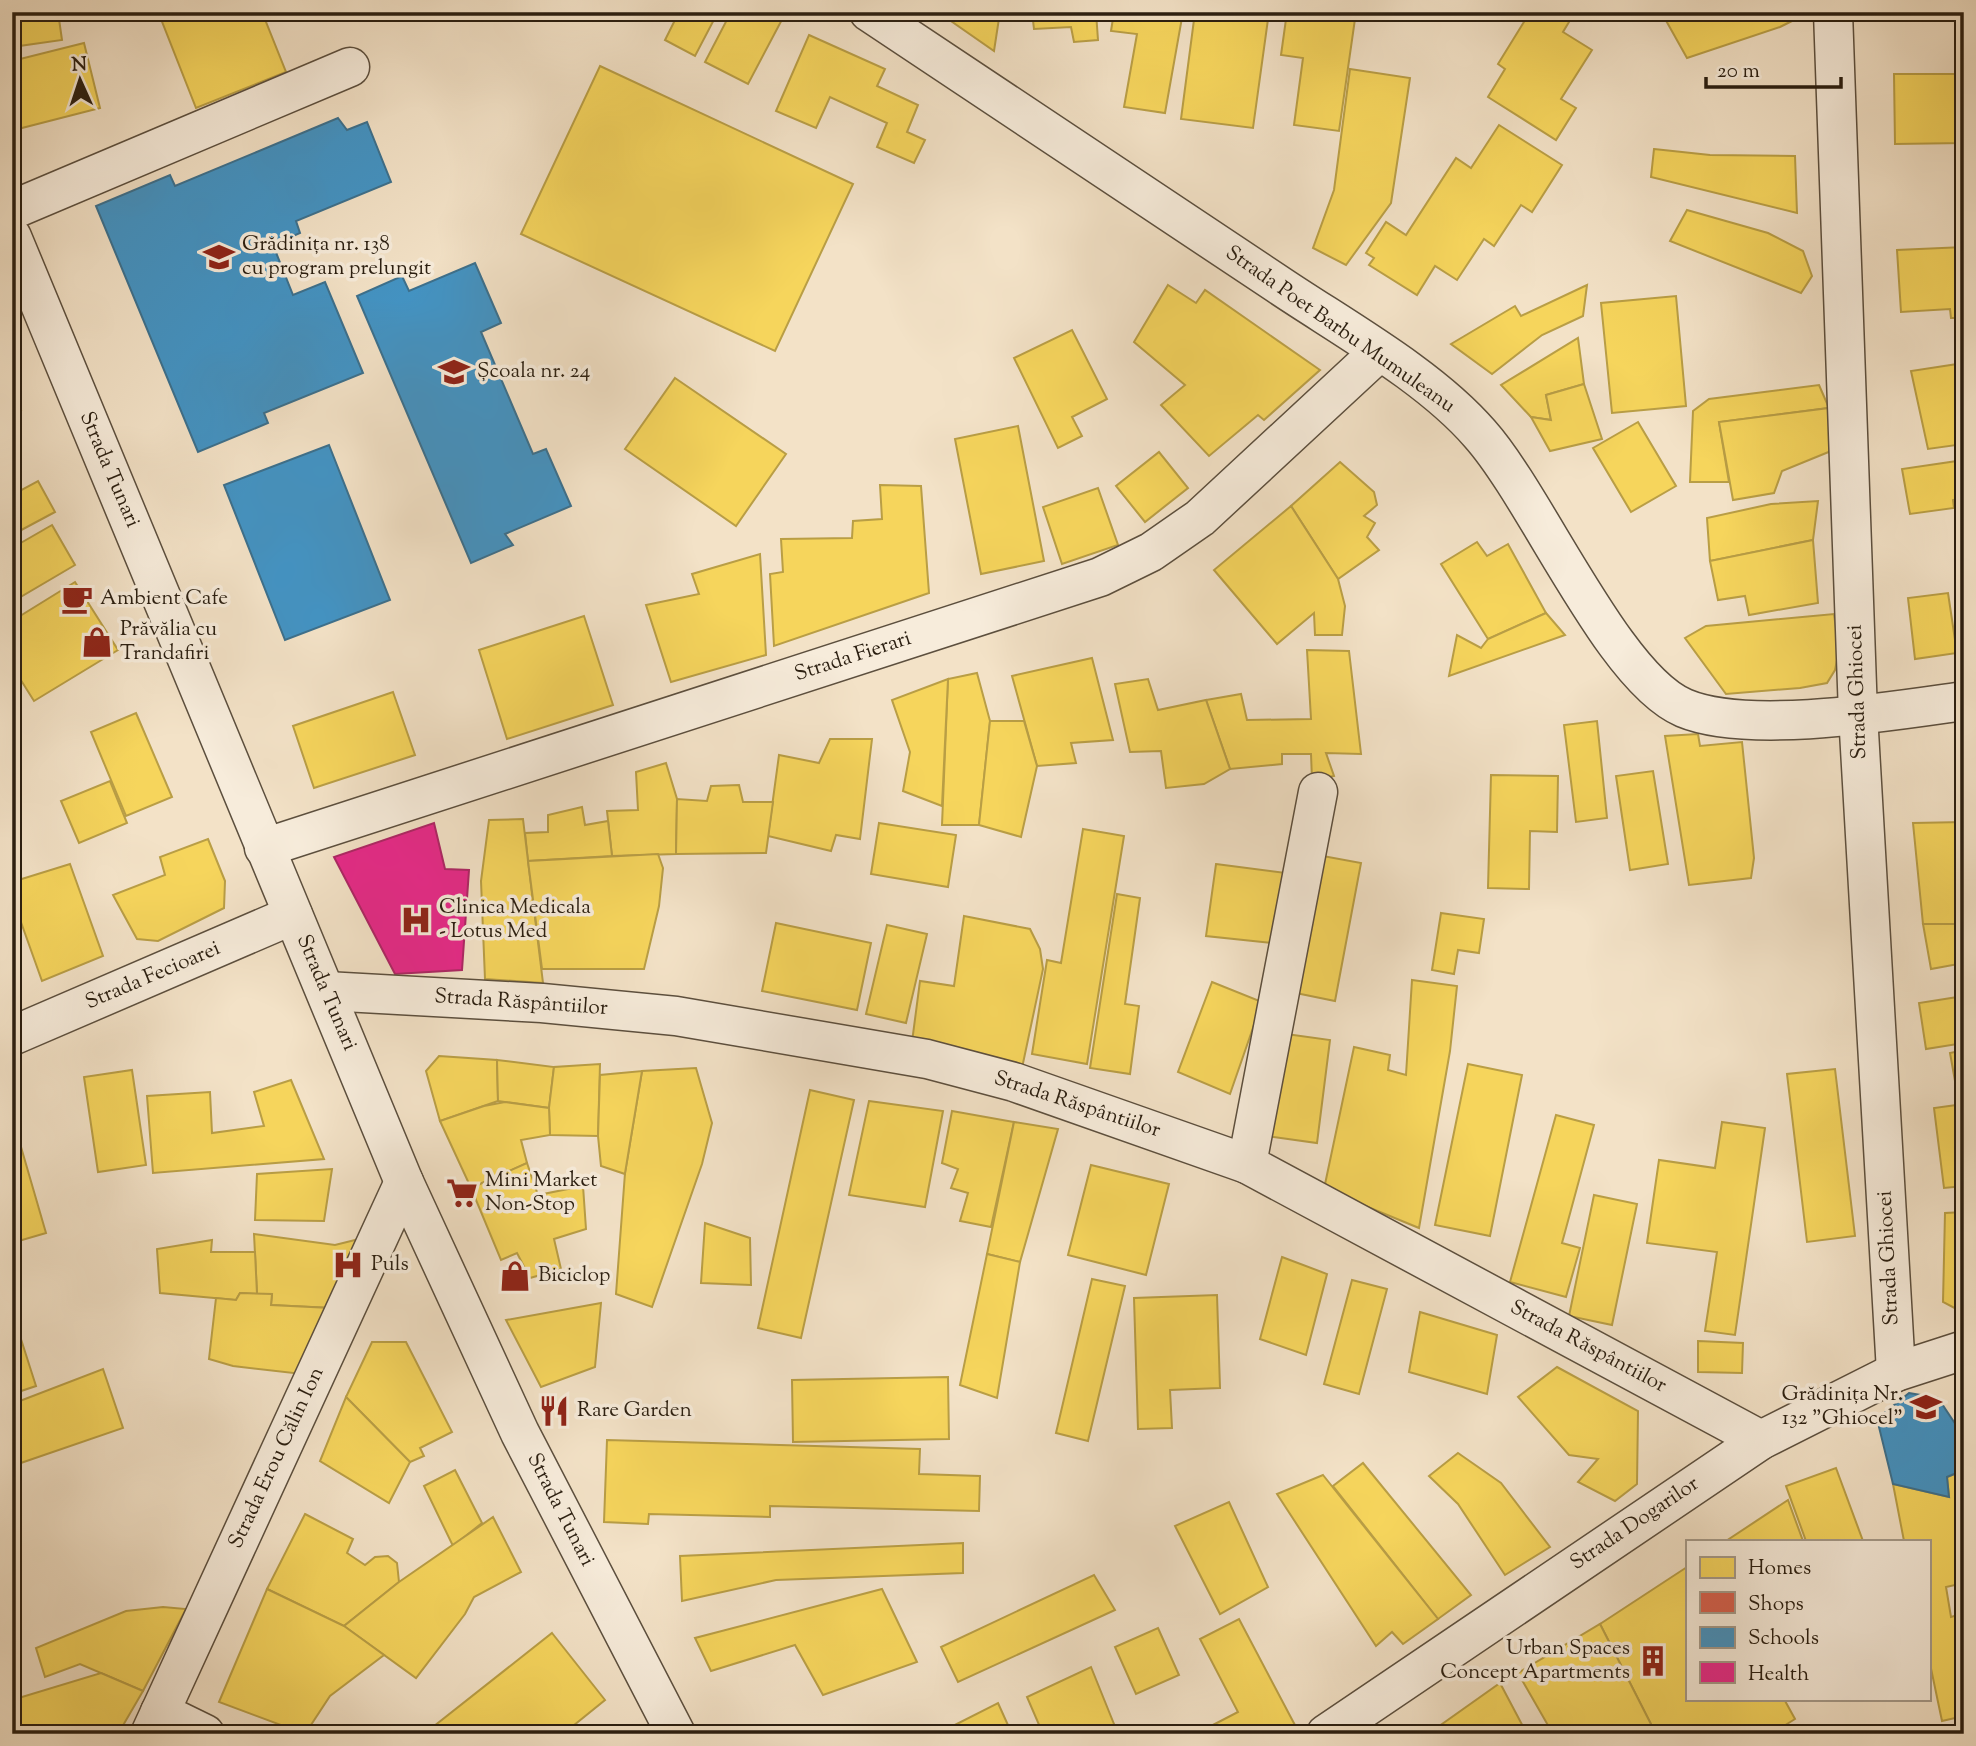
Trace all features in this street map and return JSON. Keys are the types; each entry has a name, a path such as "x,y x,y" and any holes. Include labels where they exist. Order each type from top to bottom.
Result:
{"street":[{"name":"Strada Poet Barbu Mumuleanu","path":"869,12 1379,352 1440,396 1480,433 1511,474 1616,642 1653,687 1683,708 1717,716 1757,720 1858,714 1964,701"},
{"name":"Strada Ghiocei","path":"1833,12 1858,714 1896,1372"},
{"path":"12,209 350,67"},
{"name":"Strada Tunari","path":"12,237 404,1182 520,1433 676,1734"},
{"name":"Strada Fierari","path":"264,848 1100,577 1151,552 1200,518 1379,352"},
{"path":"1247,1164 1318,792"},
{"name":"Strada Fecioarei","path":"12,1036 293,915"},
{"name":"Strada Răspântiilor","path":"326,991 542,1003 676,1016 821,1038 927,1059 1014,1082 1247,1164 1761,1440"},
{"name":"Strada Erou Călin Ion","path":"155,1723 404,1182"},
{"name":"Strada Dogarilor","path":"1326,1734 1761,1440 1896,1372 1964,1350"},
{"path":"155,1723 205,1734"}],"building: Homes":[{"path":"12,12 58,12 62,40 12,47"},
{"path":"179,12 262,12 286,72 196,108 161,19"},
{"path":"679,12 718,12 695,56 665,40"},
{"path":"731,12 786,12 748,84 705,62"},
{"path":"938,12 1000,12 994,51"},
{"path":"1032,12 1096,12 1098,40 1074,42 1071,27 1034,29"},
{"path":"1114,12 1183,12 1165,113 1124,107 1137,34 1111,31"},
{"path":"1195,12 1269,12 1253,128 1181,119"},
{"path":"1287,12 1356,12 1339,131 1294,125 1303,58 1281,55"},
{"path":"1519,12 1575,12 1563,32 1592,50 1561,99 1576,108 1556,140 1488,97 1505,69 1498,64 1527,17"},
{"path":"1676,12 1810,12 1780,27 1687,58 1664,17"},
{"path":"809,35 885,69 877,86 918,105 907,132 925,140 914,163 877,147 887,123 830,97 816,128 776,111"},
{"path":"84,43 100,108 18,129 12,109 12,61"},
{"path":"600,66 853,184 775,351 521,234"},
{"path":"1350,69 1410,78 1391,203 1346,265 1313,248 1334,190"},
{"path":"1894,74 1964,74 1964,143 1895,144"},
{"path":"1499,125 1562,165 1532,212 1521,205 1494,246 1484,239 1457,280 1435,266 1417,295 1369,265 1374,258 1366,253 1386,222 1406,235 1456,158 1471,168"},
{"path":"1654,149 1710,155 1795,156 1797,213 1651,177"},
{"path":"1687,210 1768,233 1803,251 1812,276 1801,293 1670,241"},
{"path":"1964,247 1964,318 1951,318 1950,309 1901,312 1897,250"},
{"path":"1168,285 1196,303 1205,290 1320,370 1264,420 1258,415 1209,456 1161,405 1185,385 1134,342"},
{"path":"1587,285 1583,316 1542,335 1492,374 1451,344 1515,306 1521,316"},
{"path":"1676,296 1686,406 1612,413 1601,303"},
{"path":"1072,330 1107,399 1072,417 1082,436 1058,448 1014,358"},
{"path":"1578,338 1584,384 1546,395 1551,420 1531,417 1501,385"},
{"path":"1964,363 1964,444 1928,449 1911,371"},
{"path":"675,378 786,454 736,526 625,449"},
{"path":"1584,384 1602,439 1550,451 1531,417 1551,420 1546,395"},
{"path":"1819,385 1829,408 1719,422 1729,482 1690,482 1693,411 1709,399"},
{"path":"12,390 21,410 12,414"},
{"path":"1829,408 1831,451 1782,471 1774,493 1733,500 1719,422"},
{"path":"1638,422 1676,486 1631,512 1593,448"},
{"path":"1018,426 1044,561 981,574 955,439"},
{"path":"1159,452 1188,488 1145,522 1116,486"},
{"path":"1964,460 1964,498 1953,500 1954,508 1910,514 1902,469"},
{"path":"1340,462 1374,492 1377,505 1364,516 1375,523 1367,537 1379,550 1338,579 1291,506"},
{"path":"38,481 55,512 12,535 12,495"},
{"path":"880,485 921,486 929,593 774,646 770,574 783,572 781,539 852,538 853,521 882,519"},
{"path":"1098,488 1118,545 1062,564 1043,507"},
{"path":"1818,501 1813,540 1710,561 1707,518 1771,504"},
{"path":"1291,506 1338,579 1345,606 1342,635 1315,635 1314,613 1277,644 1214,570"},
{"path":"52,525 75,565 12,602 12,548"},
{"path":"1813,540 1818,603 1749,615 1745,596 1718,600 1710,561"},
{"path":"1477,542 1487,556 1508,544 1546,613 1488,639 1441,564"},
{"path":"760,554 766,655 671,682 646,605 699,594 692,574"},
{"path":"1964,577 1964,608 1958,578"},
{"path":"75,582 118,650 34,701 12,666 12,621"},
{"path":"1948,593 1957,653 1915,659 1908,598"},
{"path":"1546,613 1565,635 1449,676 1457,635 1481,648 1488,639"},
{"path":"1834,614 1839,651 1835,670 1827,683 1800,688 1726,694 1685,638 1706,626"},
{"path":"584,616 613,705 507,739 479,650"},
{"path":"1307,650 1349,651 1361,754 1326,753 1334,776 1312,780 1311,754 1282,754 1282,764 1230,769 1206,700 1241,694 1247,720 1311,719"},
{"path":"1092,658 1113,740 1071,743 1076,763 1037,766 1012,676"},
{"path":"977,673 990,721 979,825 942,825 948,679"},
{"path":"948,679 942,806 903,791 910,752 892,700"},
{"path":"1148,679 1158,710 1206,700 1230,769 1204,784 1166,788 1161,751 1130,752 1115,684"},
{"path":"393,692 415,755 314,788 293,726"},
{"path":"136,713 172,797 126,816 91,732"},
{"path":"990,721 1024,721 1037,766 1021,837 979,825"},
{"path":"1597,721 1607,818 1576,822 1564,725"},
{"path":"1698,734 1700,746 1742,742 1754,858 1751,878 1689,885 1665,736"},
{"path":"830,739 872,739 860,839 836,835 831,851 768,836 779,755 819,763"},
{"path":"666,763 677,799 676,854 612,856 607,811 638,810 636,772"},
{"path":"1653,771 1668,864 1630,870 1616,776"},
{"path":"1491,775 1558,776 1557,832 1530,831 1529,889 1488,888"},
{"path":"110,781 127,823 79,843 61,801"},
{"path":"739,785 743,802 773,802 766,853 676,854 677,799 707,801 711,786"},
{"path":"582,807 585,825 608,821 612,856 528,861 525,833 548,832 548,815"},
{"path":"523,819 543,983 485,979 481,881 489,820"},
{"path":"1964,822 1964,924 1923,924 1913,823"},
{"path":"879,823 956,835 948,887 871,874"},
{"path":"1083,829 1124,836 1087,1064 1032,1054 1047,960 1061,963"},
{"path":"208,839 225,881 224,908 158,941 137,939 113,895 165,875 160,857"},
{"path":"658,854 663,868 659,906 644,969 542,969 528,861"},
{"path":"1312,854 1361,863 1335,1001 1281,990"},
{"path":"70,864 103,956 42,981 12,897 12,882"},
{"path":"1216,864 1294,874 1272,943 1206,936"},
{"path":"1117,894 1140,898 1125,1004 1139,1006 1130,1074 1090,1068"},
{"path":"1441,913 1484,919 1479,953 1458,950 1454,974 1432,970"},
{"path":"964,916 1030,929 1040,949 1043,969 1022,1068 912,1042 920,981 954,986"},
{"path":"776,923 871,943 857,1010 762,991"},
{"path":"1923,924 1964,924 1964,963 1931,969"},
{"path":"887,925 927,934 906,1023 866,1014"},
{"path":"1412,980 1457,986 1450,1051 1419,1228 1324,1189 1354,1047 1390,1055 1388,1070 1406,1075"},
{"path":"1212,982 1262,1002 1230,1094 1178,1072"},
{"path":"12,986 20,1012 12,1014"},
{"path":"1964,996 1964,1043 1926,1049 1919,1003"},
{"path":"1279,1033 1330,1040 1317,1143 1266,1136"},
{"path":"1964,1050 1964,1091 1957,1092 1950,1053"},
{"path":"439,1056 497,1060 498,1101 440,1121 426,1071"},
{"path":"497,1060 554,1067 549,1108 498,1101"},
{"path":"600,1064 598,1136 550,1135 549,1108 554,1067"},
{"path":"1468,1064 1522,1075 1490,1236 1435,1225"},
{"path":"696,1068 712,1123 702,1164 652,1307 616,1294 625,1173 642,1071"},
{"path":"1835,1069 1855,1236 1807,1242 1787,1074"},
{"path":"132,1070 146,1165 98,1172 84,1077"},
{"path":"642,1071 625,1174 601,1166 598,1136 600,1075"},
{"path":"291,1080 324,1159 153,1173 147,1096 210,1092 212,1133 264,1126 254,1092"},
{"path":"810,1090 854,1100 801,1338 758,1328"},
{"path":"869,1101 943,1111 925,1207 849,1195"},
{"path":"505,1102 549,1108 550,1135 521,1140 527,1163 471,1188 440,1121"},
{"path":"1964,1104 1964,1186 1944,1188 1934,1108"},
{"path":"952,1111 1014,1122 991,1227 960,1221 968,1193 951,1188 958,1169 942,1163"},
{"path":"1556,1115 1594,1125 1562,1243 1580,1248 1566,1297 1510,1282"},
{"path":"12,1116 46,1233 12,1243"},
{"path":"1014,1122 1058,1129 1020,1262 987,1254"},
{"path":"1722,1122 1765,1128 1735,1335 1705,1331 1717,1252 1647,1243 1659,1160 1715,1168"},
{"path":"527,1163 538,1195 583,1186 586,1229 554,1239 561,1269 530,1278 517,1253 501,1260 471,1188"},
{"path":"1091,1165 1169,1184 1146,1275 1068,1255"},
{"path":"332,1169 324,1221 255,1220 257,1174"},
{"path":"1594,1195 1637,1204 1612,1325 1569,1316"},
{"path":"1964,1212 1964,1313 1943,1302 1945,1213"},
{"path":"705,1223 750,1238 751,1285 701,1283"},
{"path":"254,1234 335,1245 367,1237 331,1308 271,1305 272,1294 257,1294"},
{"path":"212,1240 211,1252 255,1252 257,1294 240,1293 236,1300 160,1293 157,1249"},
{"path":"987,1254 1020,1262 997,1398 960,1385"},
{"path":"1282,1257 1327,1274 1306,1355 1260,1339"},
{"path":"1092,1279 1125,1286 1088,1441 1056,1433"},
{"path":"1352,1280 1387,1289 1359,1394 1324,1384"},
{"path":"240,1293 272,1294 271,1305 331,1308 302,1374 233,1366 209,1359 216,1298 236,1300"},
{"path":"1217,1295 1220,1388 1170,1390 1172,1428 1138,1429 1134,1298"},
{"path":"601,1303 595,1367 541,1387 506,1320"},
{"path":"12,1311 36,1386 12,1394"},
{"path":"1420,1312 1497,1335 1487,1394 1409,1372"},
{"path":"1698,1341 1743,1343 1742,1373 1698,1372"},
{"path":"372,1342 406,1342 452,1432 420,1448 424,1456 410,1462 346,1397"},
{"path":"1557,1367 1638,1411 1637,1484 1615,1501 1578,1482 1598,1459 1569,1455 1518,1397"},
{"path":"103,1369 123,1428 12,1466 12,1404"},
{"path":"948,1377 949,1439 793,1442 792,1380"},
{"path":"346,1397 410,1462 389,1503 320,1461"},
{"path":"607,1440 920,1449 919,1474 980,1476 979,1511 770,1506 770,1517 649,1514 648,1524 604,1522"},
{"path":"1458,1453 1501,1483 1550,1547 1505,1575 1458,1504 1429,1476"},
{"path":"1363,1463 1471,1595 1438,1619 1333,1486"},
{"path":"1836,1468 1863,1540 1806,1540 1786,1486"},
{"path":"455,1470 482,1523 453,1546 424,1486"},
{"path":"1964,1470 1964,1583 1946,1587 1951,1617 1964,1613 1964,1716 1942,1721 1930,1664 1930,1540 1904,1540 1893,1484 1949,1497 1947,1477"},
{"path":"1323,1475 1438,1619 1403,1644 1392,1632 1376,1646 1277,1494"},
{"path":"1788,1500 1803,1540 1728,1540"},
{"path":"1229,1502 1268,1587 1220,1614 1175,1526"},
{"path":"305,1514 353,1539 347,1553 365,1565 375,1557 388,1556 397,1563 399,1582 344,1626 267,1589"},
{"path":"493,1517 521,1572 474,1597 465,1614 416,1678 344,1626 399,1582"},
{"path":"963,1543 963,1573 776,1580 682,1601 680,1556"},
{"name":"Urban Spaces Concept Apartments","path":"1686,1568 1686,1700 1785,1700 1795,1719 1771,1734 1656,1734 1600,1624"},
{"path":"1094,1575 1115,1610 958,1682 941,1647"},
{"path":"267,1589 344,1626 384,1655 330,1696 305,1734 219,1702"},
{"path":"882,1589 917,1662 823,1695 795,1645 711,1671 695,1638"},
{"path":"163,1607 186,1609 143,1691 80,1664 45,1677 36,1648 126,1611"},
{"path":"1239,1619 1297,1729 1289,1734 1213,1734 1209,1727 1238,1712 1200,1639"},
{"path":"1600,1624 1656,1734 1553,1734 1518,1673"},
{"path":"1158,1628 1179,1675 1136,1694 1115,1647"},
{"path":"552,1633 605,1700 563,1734 424,1734"},
{"path":"1091,1667 1118,1734 1043,1734 1027,1697"},
{"path":"101,1673 143,1691 118,1734 12,1734 12,1700"},
{"path":"1500,1683 1527,1734 1428,1734"},
{"path":"998,1703 1012,1734 937,1734"}],"building: Shops":[{"path":"897,1726 901,1734 876,1734"}],"building: Schools":[{"path":"338,118 347,130 367,122 391,182 296,221 300,233 273,245 293,295 325,282 363,373 264,413 268,423 198,452 96,206 170,175 175,186"},
{"path":"475,263 501,323 481,332 533,454 546,449 571,506 505,534 513,545 471,563 357,296 402,276 409,291"},
{"path":"329,445 390,600 285,640 224,485"},
{"path":"1909,1393 1938,1398 1964,1437 1964,1470 1947,1477 1949,1497 1893,1484 1877,1419"}],"building: Health":[{"name":"Clinica Medicala - Lotus Med","path":"434,823 445,869 469,870 462,970 395,974 334,857"}],"place":[{"name":"Grădinița nr. 138 cu program prelungit","path":"219,257"},
{"name":"Școala nr. 24","path":"454,372"},
{"name":"Ambient Cafe","path":"77,599"},
{"name":"Prăvălia cu Trandafiri","path":"97,642"},
{"name":"Clinica Medicala - Lotus Med","path":"416,920"},
{"name":"Mini Market Non-Stop","path":"462,1193"},
{"name":"Puls","path":"348,1265"},
{"name":"Biciclop","path":"515,1276"},
{"name":"Grădinița Nr. 132 \"Ghiocel\"","path":"1926,1407"},
{"name":"Rare Garden","path":"554,1411"},
{"name":"Urban Spaces Concept Apartments","path":"1653,1661"}]}
